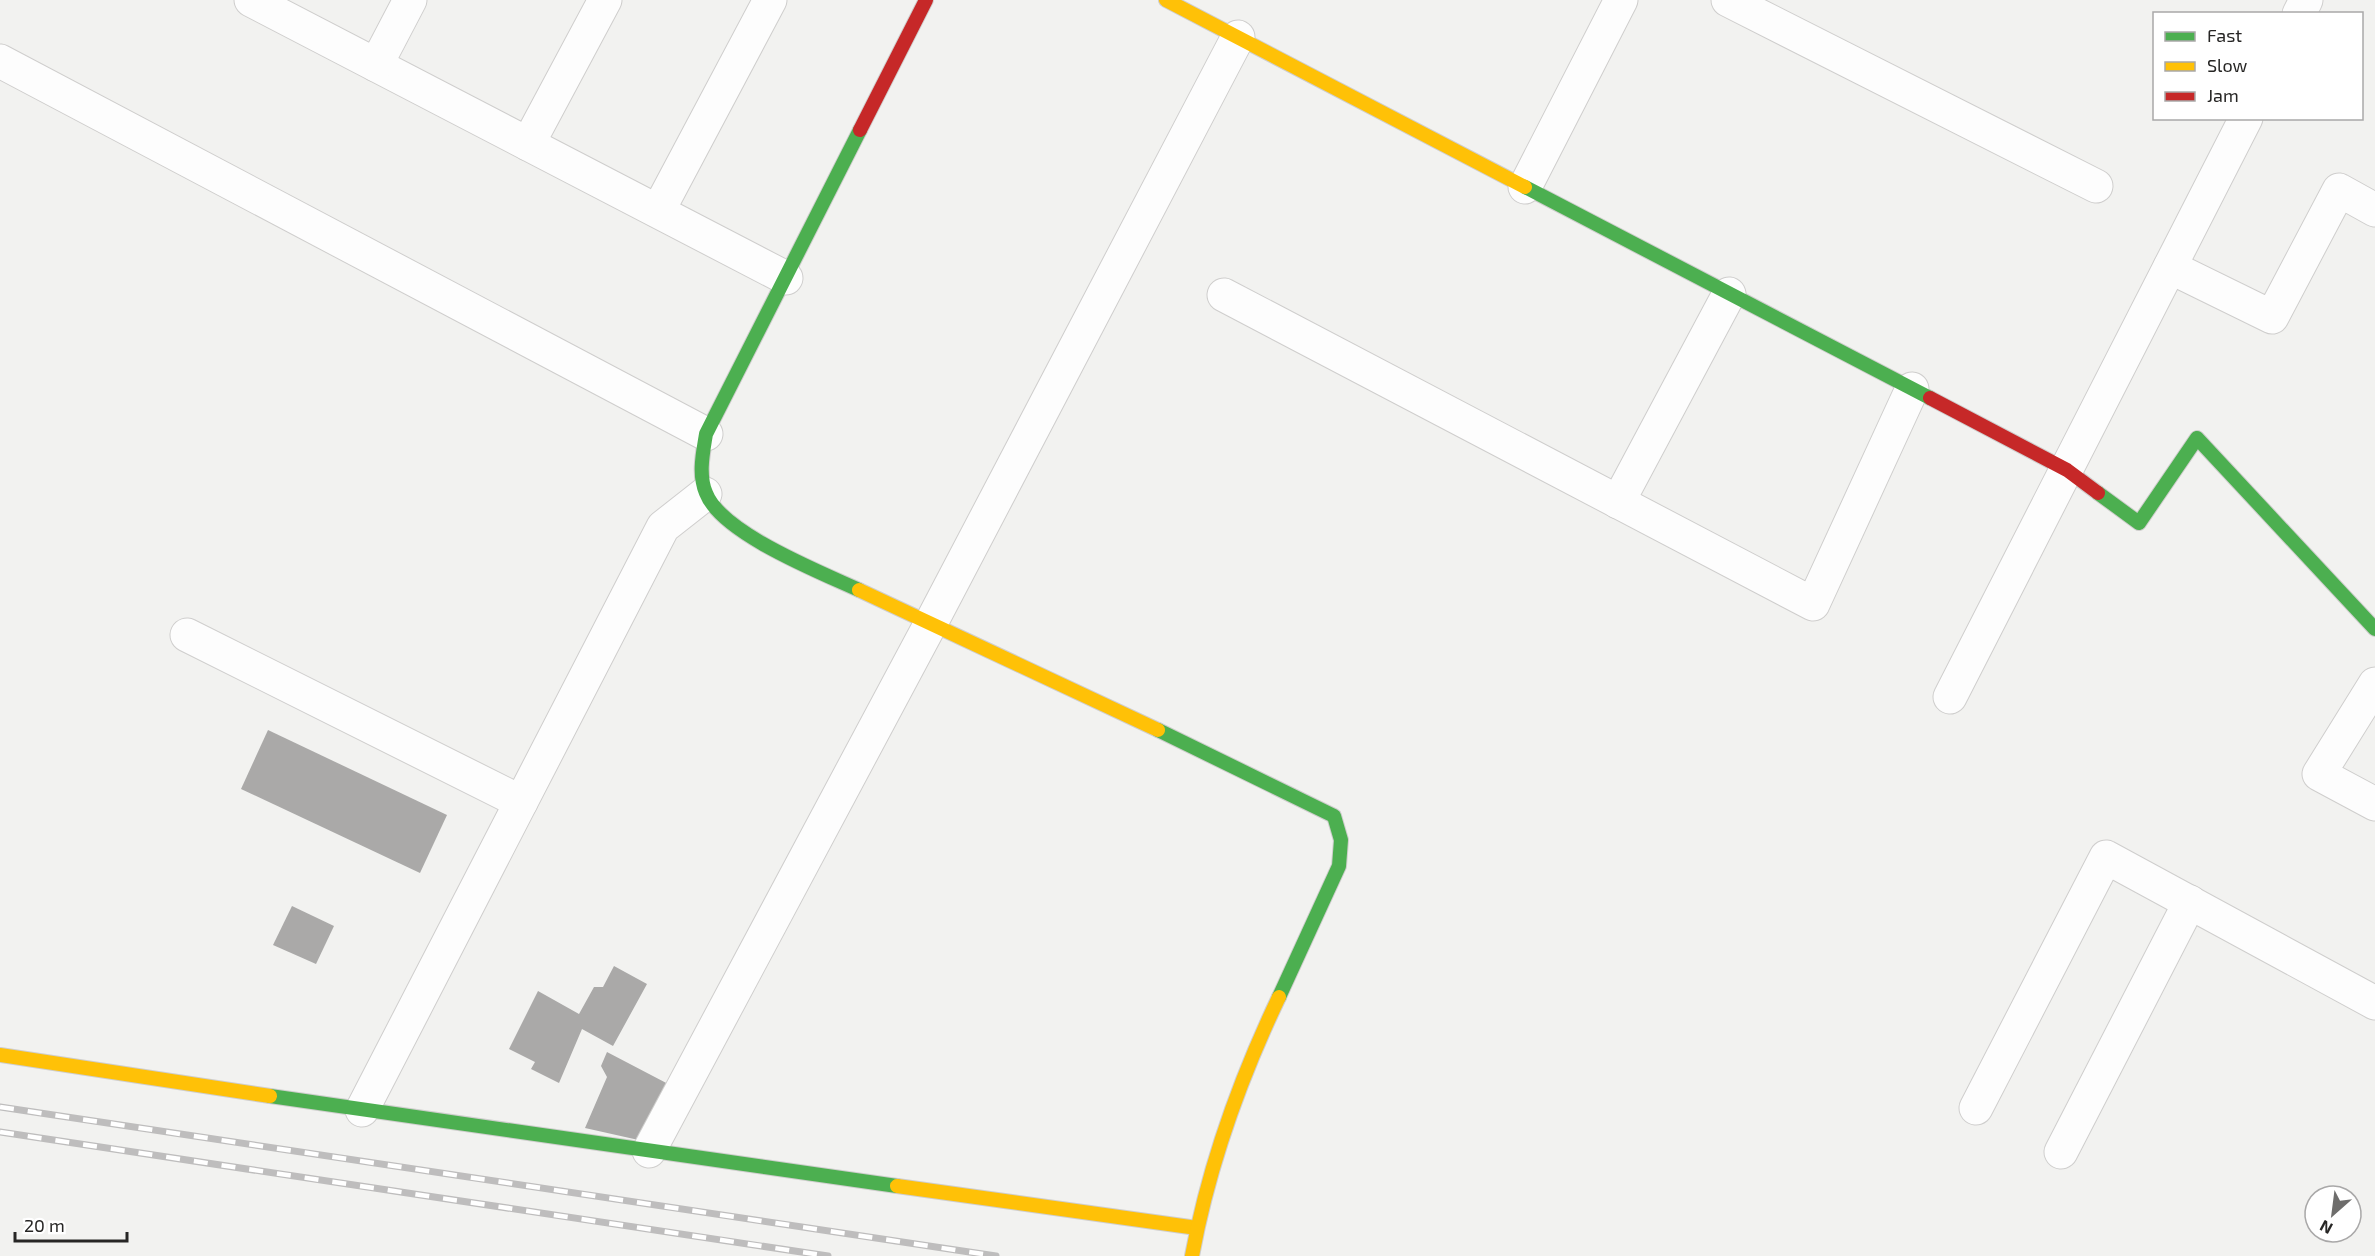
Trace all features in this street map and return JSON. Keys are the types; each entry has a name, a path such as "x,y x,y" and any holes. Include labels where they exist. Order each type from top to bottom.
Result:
{"street":[{"path":"251,0 786,278"},
{"path":"376,65 410,0"},
{"path":"528,144 605,0"},
{"path":"658,212 770,0"},
{"path":"926,0 706,434 700,479 705,494 716,511 753,537 792,558 1334,816 1340,827 1344,844 1339,866 1249,1064 1221,1136 1192,1256"},
{"path":"1166,0 2067,470 2139,523 2197,438 2375,630"},
{"path":"1728,0 2096,186"},
{"path":"1525,187 1616,2"},
{"path":"649,1151 931,623 1238,37"},
{"path":"0,61 706,434"},
{"path":"1950,697 2245,120"},
{"path":"2170,267 2271,317 2339,190 2375,210"},
{"path":"1618,502 1729,294"},
{"path":"1224,295 1813,604 1912,389"},
{"path":"362,1110 663,527 705,494"},
{"path":"187,634 521,802"},
{"path":"2375,684 2319,774 2375,804"},
{"path":"1977,1108 2106,857 2375,1003"},
{"path":"2061,1152 2190,902"},
{"path":"0,1055 362,1110 1197,1228"}],"building":[{"path":"268,730 447,815 420,873 241,789"},
{"path":"292,906 334,926 316,964 273,945"},
{"path":"614,966 647,984 613,1046 582,1029 559,1083 531,1069 535,1062 509,1049 538,991 579,1014 594,987 603,987"},
{"path":"607,1052 672,1086 643,1141 585,1128 607,1077 601,1066"}],"railway":[{"path":"0,1107 996,1256"},
{"path":"0,1132 828,1256"}],"traffic: fast":[{"path":"859,590 774,550 731,522 715,508 706,493 702,471 706,434 860,130"},
{"path":"1525,187 1930,398"},
{"path":"2098,493 2139,523 2197,438 2375,629"},
{"path":"1158,730 1334,816 1341,840 1339,866 1279,997"},
{"path":"270,1096 897,1186"}],"traffic: slow":[{"path":"1166,0 1525,187"},
{"path":"859,590 1158,730"},
{"path":"1192,1256 1216,1156 1238,1092 1279,997"},
{"path":"0,1055 270,1096"},
{"path":"897,1186 1197,1228"}],"traffic: jam":[{"path":"860,130 926,0"},
{"path":"1930,398 2067,470 2098,493"}]}
